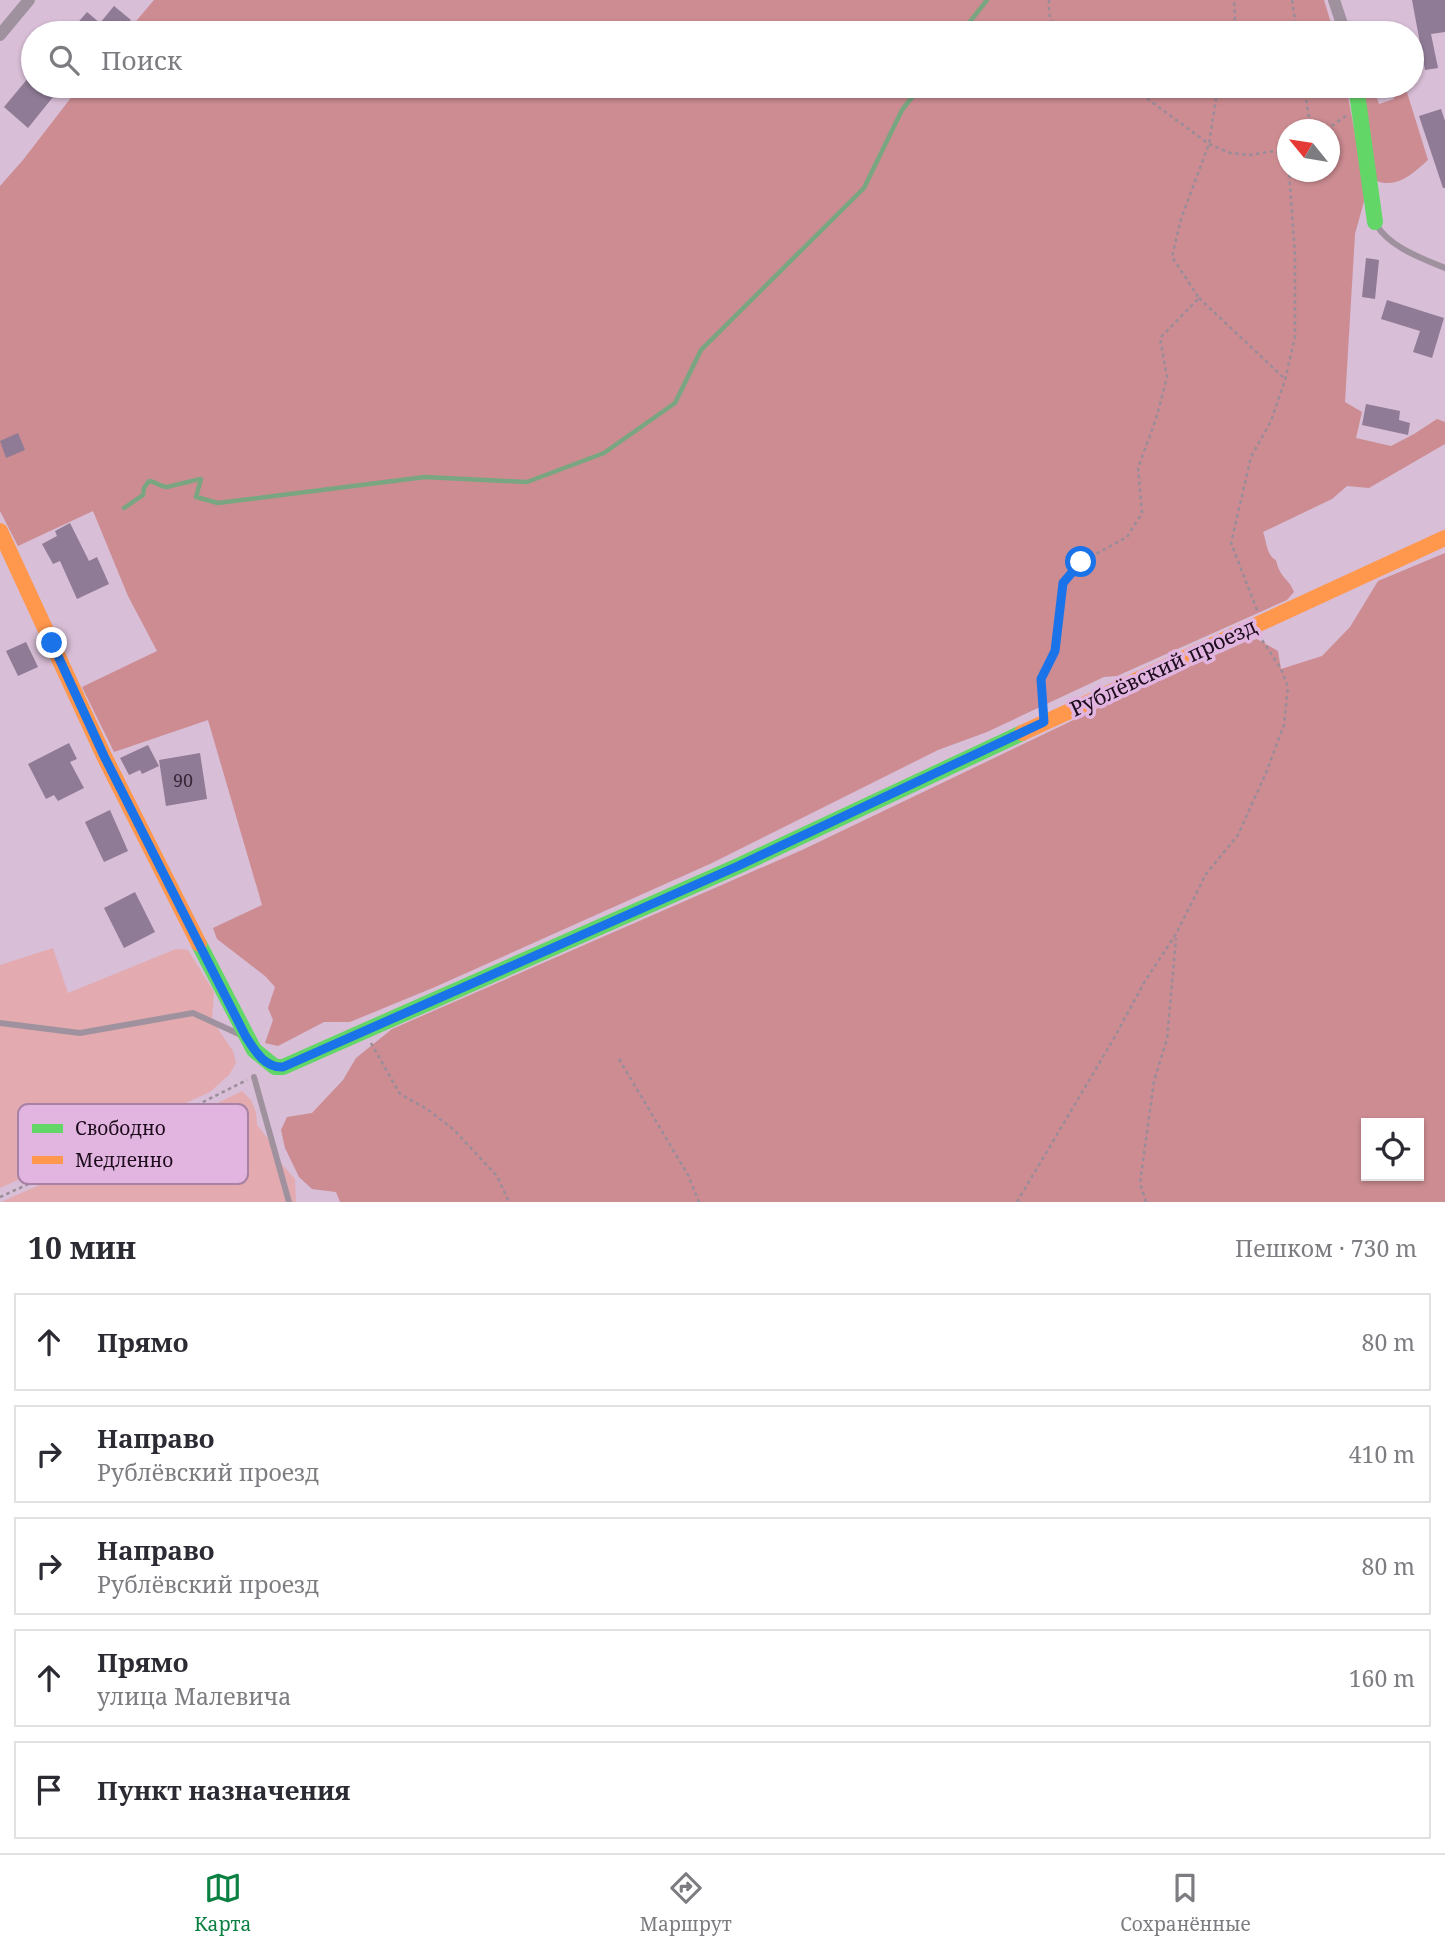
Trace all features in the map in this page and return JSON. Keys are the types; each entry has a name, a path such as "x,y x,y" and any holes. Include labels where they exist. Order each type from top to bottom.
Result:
{"street":[{"path":"0,35 29,0"},
{"path":"1334,0 1341,21"},
{"path":"1358,98 1375,222"},
{"name":"Рублёвский проезд","path":"0,531 104,756 194,936 254,1050 275,1067 283,1067 738,866 1445,538"}],"lane":[{"path":"1375,222 1382,235 1393,243 1445,268"},
{"path":"0,1023 80,1033 193,1013 246,1037"},
{"path":"254,1077 289,1202"}],"path":[{"path":"1049,0 1052,21"},
{"path":"1234,0 1234,21"},
{"path":"1292,0 1295,21"},
{"path":"1146,98 1209,144 1230,153 1250,155 1277,153"},
{"path":"1215,98 1209,144 1181,219 1172,257 1199,298 1285,380"},
{"path":"1306,98 1309,119"},
{"path":"1340,121 1359,102"},
{"path":"1017,1202 1107,1051 1144,981 1177,934 1206,874 1238,835 1284,725 1288,687 1260,638 1262,622 1231,543 1251,457 1271,421 1296,338 1295,254 1290,182"},
{"path":"1044,722 1041,679 1055,651 1063,583 1081,562 1127,537 1142,513 1138,468 1156,419 1167,377 1160,338 1199,298"},
{"path":"1146,1202 1140,1183 1154,1081 1167,1039 1177,934"},
{"path":"364,1031 400,1094 454,1130 497,1176 509,1202"},
{"path":"619,1059 688,1175 699,1202"},
{"path":"199,1104 254,1077"},
{"path":"0,1197 28,1184"}],"shaded area":[{"path":"154,0 1324,0 1330,21 136,21"},
{"path":"71,98 1348,98 1366,194 1355,234 1345,402 1362,412 1356,438 1391,446 1437,419 1445,422 1445,444 1369,488 1347,486 1332,499 1263,532 1269,552 1294,592 1287,600 1117,676 1104,677 987,732 938,750 712,863 435,987 350,1022 324,1022 278,1046 265,1043 273,1020 268,1008 275,987 217,939 213,928 262,905 208,720 114,752 82,687 157,651 128,596 93,511 18,546 0,511 0,186"},
{"path":"1363,98 1377,98 1379,104 1394,98 1409,98 1428,160 1397,182 1383,183 1375,180"},
{"path":"1445,553 1445,1202 340,1202 336,1192 312,1189 299,1177 285,1148 281,1130 287,1117 312,1113 343,1080 356,1058 392,1029 802,850 1132,692 1245,642 1257,639 1278,651 1281,669 1322,656 1350,627 1378,581"},
{"path":"53,948 68,993 176,949 188,950 214,992 212,1020 233,1051 236,1063 229,1075 210,1092 184,1104 18,1104 18,1180 0,1188 0,965"},
{"path":"242,1091 251,1100 257,1125 274,1146 278,1160 295,1179 296,1202 1,1202 42,1184 248,1184 248,1104 215,1104"}],"building":[{"path":"1412,0 1445,0 1445,32 1431,34 1438,68 1425,70 1424,21 1416,21"},
{"path":"114,6 131,20 130,21 102,21"},
{"path":"87,12 98,21 79,21"},
{"path":"21,87 21,98 52,98 28,128 4,107"},
{"path":"1441,109 1445,121 1445,188 1419,116"},
{"path":"1366,258 1379,260 1375,299 1362,297"},
{"path":"1387,300 1444,318 1432,358 1413,352 1420,331 1381,319"},
{"path":"1366,404 1400,411 1399,420 1410,423 1408,435 1362,425"},
{"path":"18,433 25,450 6,458 0,441"},
{"path":"70,523 89,561 97,557 109,584 77,599 60,561 53,564 42,544 57,536 55,531"},
{"path":"26,642 38,667 18,676 6,651"},
{"path":"69,743 77,759 70,762 84,788 58,801 54,795 46,799 28,764"},
{"path":"148,745 159,766 142,774 140,770 129,775 120,758"},
{"path":"200,753 207,799 166,806 159,760"},
{"path":"110,810 128,851 104,862 85,822"},
{"path":"135,892 155,932 124,948 104,908"}],"waterway":[{"path":"970,21 987,0"},
{"path":"124,508 143,495 149,481 166,487 201,479 196,497 218,503 425,477 527,482 604,453 675,403 701,350 864,188 902,110 912,98"}],"traffic: fast":[{"path":"1358,98 1375,222"},
{"path":"199,944 254,1050 275,1067 283,1067 738,866 1022,733"}],"traffic: slow":[{"path":"0,531 104,756 199,944"},
{"path":"1022,733 1445,538"}],"route":[{"path":"52,643 104,756 246,1037 268,1064 283,1067 738,866 1044,722 1041,679 1055,651 1063,583 1081,562"}]}
